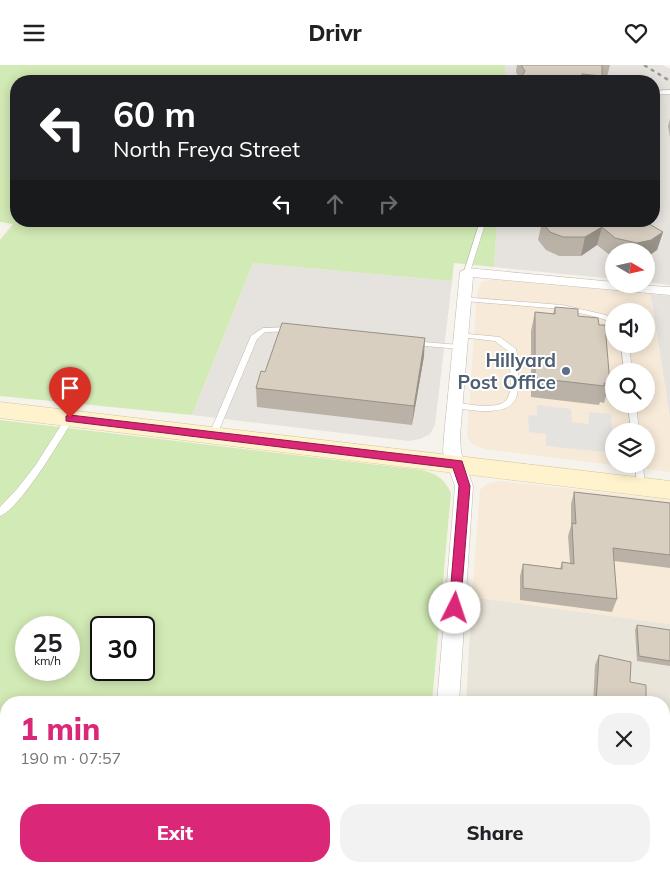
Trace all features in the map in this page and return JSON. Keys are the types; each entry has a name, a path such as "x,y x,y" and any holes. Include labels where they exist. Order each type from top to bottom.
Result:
{"street":[{"path":"449,696 464,495 464,479 452,452 451,443 467,272 670,291"},
{"path":"0,410 458,464 640,475 670,490"}],"lane":[{"path":"467,272 481,227"},
{"path":"464,299 578,310 605,316"},
{"path":"213,435 254,338 263,330 297,329"},
{"path":"403,342 497,339 513,351 512,398 507,405 496,409 454,405"},
{"path":"0,513 21,494 37,472 70,418"}],"shaded area":[{"path":"505,65 662,65 670,69 670,285 655,283 655,243 605,243 605,278 494,267 497,227 660,227 660,75 505,75"},
{"path":"253,263 452,281 435,425 430,434 420,439 409,441 192,415"},
{"path":"494,279 605,290 605,293 650,294 651,303 605,303 605,353 655,353 655,325 670,419 670,472 655,470 655,423 605,423 605,464 483,449 472,444 467,437 477,291 482,282"},
{"path":"650,294 670,296 670,418 655,322 655,303 652,303"},
{"path":"537,405 571,409 572,422 589,424 589,412 611,414 612,423 605,423 605,452 546,446 546,434 529,432 528,415 537,416"},
{"path":"500,481 670,500 670,624 472,597 480,490 487,484"},
{"path":"472,597 670,624 670,696 466,696"}],"green space":[{"path":"0,65 505,65 505,75 10,75 10,224 0,222"},
{"path":"11,227 497,227 494,267 454,263 452,281 253,263 192,415 0,396 0,240"},
{"path":"0,420 421,470 436,475 446,484 451,493 433,696 0,696"}],"building":[{"path":"521,65 602,65 602,75 523,75 525,71"},
{"path":"546,227 602,227 585,237 563,237 550,232"},
{"path":"602,227 654,227 663,232 651,240 637,243 615,238"},
{"name":"Hillyard Post Office","path":"555,307 578,309 578,316 598,318 599,325 605,325 605,353 607,353 608,363 605,363 604,386 535,378 535,312 555,314"},
{"path":"282,323 425,338 414,406 256,388 261,371 265,372"},
{"path":"574,492 670,503 670,555 613,548 617,599 523,588 523,564 562,569 562,562 574,564 572,523 576,524"},
{"path":"637,625 670,630 670,661 639,656"},
{"path":"599,655 631,662 630,682 646,685 646,696 596,696"}],"railway":[{"path":"644,65 670,81"}],"place":[{"name":"Hillyard Post Office","path":"566,371"}],"route":[{"path":"70,418 458,464 464,479 464,495 455,608"}]}
